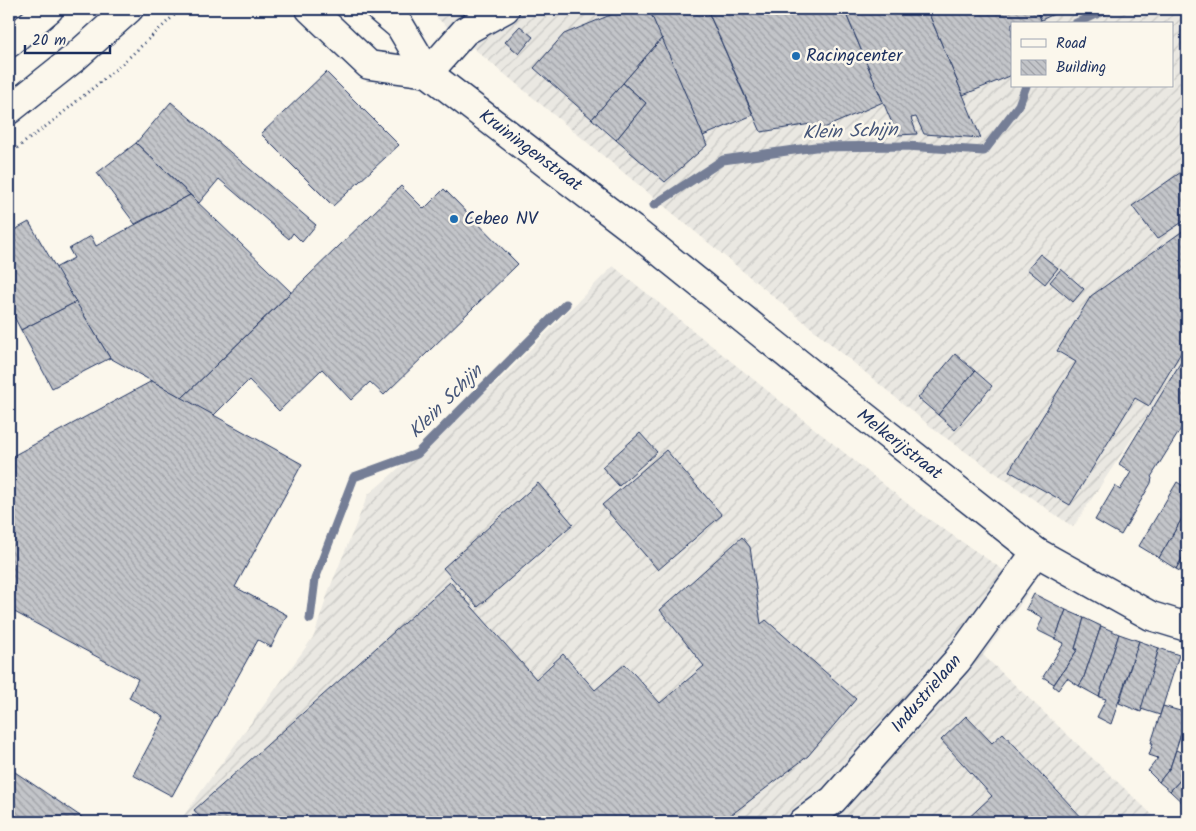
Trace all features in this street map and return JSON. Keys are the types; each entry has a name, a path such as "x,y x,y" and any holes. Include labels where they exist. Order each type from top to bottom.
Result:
{"street":[{"path":"9,43 49,9"},
{"path":"9,110 73,59 129,9"},
{"path":"310,9 369,66 428,73 465,31 505,9"},
{"name":"Kruiningenstraat","path":"380,9 400,26 428,73 632,229"},
{"name":"Melkerijstraat","path":"632,229 855,410 1036,552 1151,616 1187,626"},
{"name":"Industrielaan","path":"803,822 833,800 958,661 1036,552"}],"path":[{"path":"9,154 53,121 122,64 181,9"}],"shaded area":[{"path":"426,9 1187,9 1187,361 1184,360 1073,527 936,431"},
{"path":"613,266 914,509 1031,589 983,655 1160,822 179,822 314,636 329,590 368,495 501,379"}],"building":[{"path":"625,9 649,9 662,38 592,119 534,68 564,34"},
{"path":"649,9 707,9 753,115 703,136"},
{"name":"Racingcenter","path":"707,9 844,9 883,102 815,132 811,124 761,132"},
{"path":"844,9 927,9 981,138 924,134 916,117 911,118 917,134 897,135"},
{"path":"927,9 1037,9 1040,22 1011,22 1010,76 963,95"},
{"path":"1037,9 1065,9 1041,20"},
{"path":"520,26 533,37 519,54 505,42"},
{"path":"662,38 707,145 665,182 616,140 646,103 623,83"},
{"path":"326,72 399,145 333,206 261,134"},
{"path":"623,83 646,103 616,140 592,119"},
{"path":"171,102 316,225 302,242 293,233 289,239 219,179 199,203 136,143"},
{"path":"136,143 190,195 135,224 97,173"},
{"path":"1187,168 1187,219 1157,239 1132,206"},
{"path":"401,186 424,209 444,189 518,264 384,395 370,382 351,400 322,369 279,411 249,380 213,416 182,398"},
{"path":"190,195 291,292 182,398 110,358 55,268 74,258 69,249 91,236 96,246"},
{"path":"29,222 76,302 21,330 9,307 9,233"},
{"path":"1187,228 1187,347 1182,351 1149,406 1135,398 1070,505 1009,471 1076,362 1057,351 1091,296"},
{"path":"1040,254 1058,268 1045,284 1027,269"},
{"path":"1061,269 1084,289 1073,302 1050,282"},
{"path":"76,302 110,358 52,388 21,330"},
{"path":"1187,352 1187,419 1151,477 1151,483 1121,535 1095,520 1115,486 1120,490 1131,472 1119,464"},
{"path":"955,354 975,371 938,415 918,398"},
{"path":"975,371 992,386 955,430 938,415"},
{"path":"152,381 302,464 235,587 287,615 271,647 258,640 172,796 133,775 164,717 129,698 138,679 9,609 9,567 11,562 9,560 9,458"},
{"path":"640,433 657,452 619,486 602,467"},
{"path":"666,450 722,515 658,570 602,505"},
{"path":"1187,480 1187,510 1159,558 1139,546 1177,482 1183,486"},
{"path":"538,483 573,524 478,607 443,568"},
{"path":"1187,510 1187,550 1176,569 1159,558"},
{"path":"742,537 750,547 761,624 766,620 856,699 808,756 722,822 204,822 194,810 450,582 536,679 563,654 595,690 625,664 660,703 704,666 660,610"},
{"path":"1187,550 1187,575 1176,569"},
{"path":"1034,594 1066,610 1055,639 1037,630 1043,618 1026,609"},
{"path":"1066,610 1084,618 1075,649 1078,649 1054,684 1043,677 1064,643 1055,639"},
{"path":"1084,618 1101,626 1083,680 1079,686 1067,678 1058,690 1053,686 1078,649 1075,649"},
{"path":"1101,626 1119,634 1099,697 1079,686 1083,680"},
{"path":"1119,634 1139,641 1111,724 1097,717 1106,699 1099,697"},
{"path":"1139,641 1159,648 1141,712 1119,703"},
{"path":"1159,648 1179,655 1160,715 1141,709"},
{"path":"1163,706 1187,713 1187,715 1170,768 1159,782 1148,771 1158,758 1149,755"},
{"path":"1187,715 1187,738 1181,735"},
{"path":"966,716 992,743 1003,733 1086,822 964,822 992,796 941,740"},
{"path":"1176,750 1187,755 1187,773 1170,791 1159,782 1170,768"},
{"path":"9,768 89,822 9,822"},
{"path":"1187,773 1187,807 1170,791"}],"waterway":[{"name":"Klein Schijn","path":"1079,22 1106,10"},
{"name":"Klein Schijn","path":"654,205 723,160 815,147 906,146 984,151 1019,105 1025,88"},
{"name":"Klein Schijn","path":"310,619 315,579 354,477 417,454 566,304"}],"place":[{"name":"Racingcenter","path":"796,56"},
{"name":"Cebeo NV","path":"454,219"}]}
